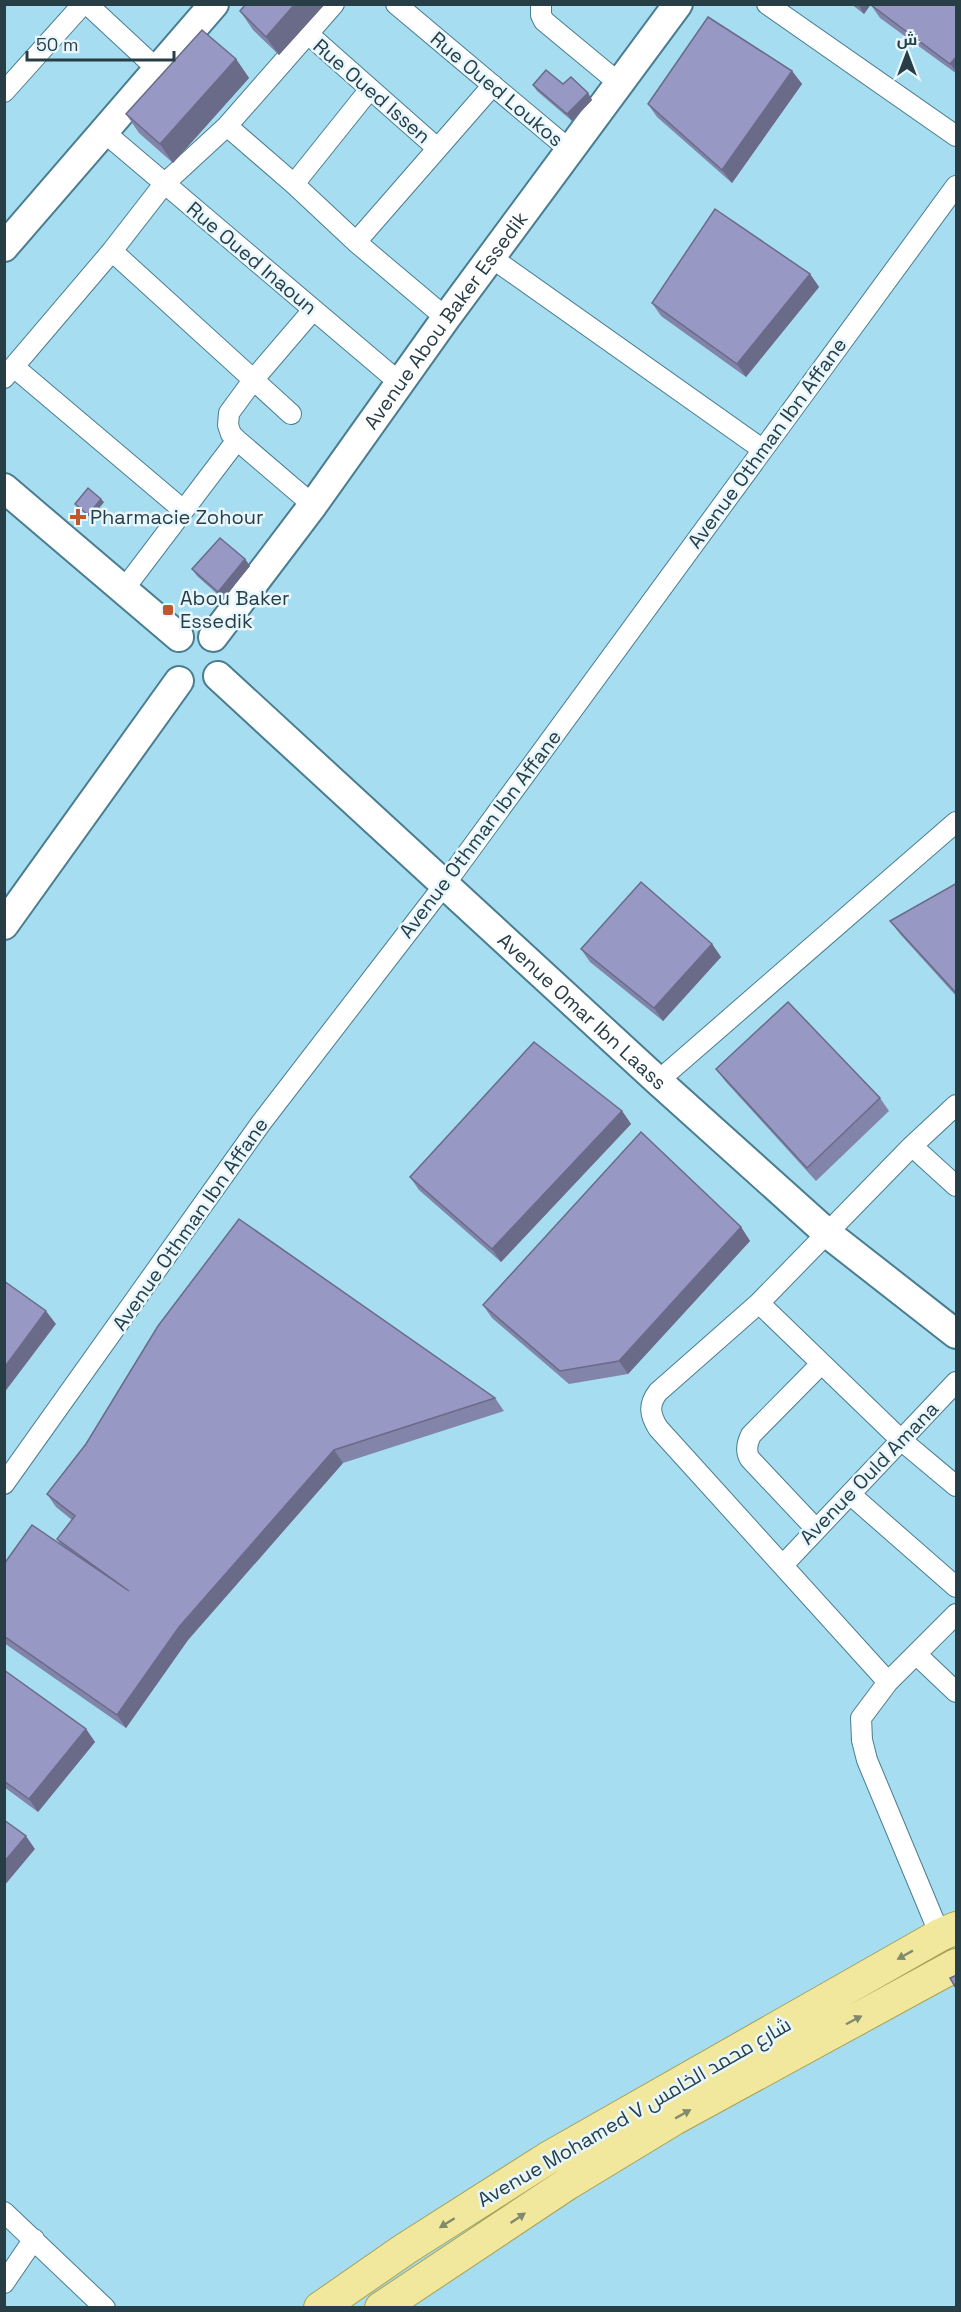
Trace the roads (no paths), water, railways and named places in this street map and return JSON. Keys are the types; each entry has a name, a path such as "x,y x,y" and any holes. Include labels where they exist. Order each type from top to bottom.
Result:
{"main road":[{"name":"Avenue Mohamed V شارع محمد الخامس","path":"320,2307 405,2249 548,2158 948,1932"},
{"name":"Avenue Mohamed V شارع محمد الخامس","path":"381,2307 567,2184 674,2119 957,1965"}],"street":[{"path":"4,92 85,4 158,70"},
{"path":"4,247 214,4"},
{"path":"183,510 9,372 112,251 164,184 227,126 334,4"},
{"name":"Rue Oued Loukos","path":"396,4 571,151"},
{"path":"541,4 541,15 544,21 620,84"},
{"name":"Avenue Abou Baker Essedik","path":"213,637 313,505 446,318 678,4"},
{"path":"767,4 957,136"},
{"name":"Rue Oued Issen","path":"307,33 437,148"},
{"path":"356,242 493,85"},
{"path":"294,184 370,89"},
{"path":"227,126 356,242 446,318"},
{"name":"Rue Oued Inaoun","path":"104,132 400,383"},
{"name":"Avenue Othman Ibn Affane","path":"4,1484 261,1124 445,884 957,186"},
{"path":"112,251 291,414"},
{"path":"492,258 762,449"},
{"path":"313,310 229,413 228,425 231,434 237,440 313,505"},
{"path":"124,590 237,440"},
{"path":"8,498 179,637"},
{"path":"196,631 213,637 223,651 223,668 218,676 212,682 196,687 179,681 173,675 168,659 173,643 187,632 196,631"},
{"name":"Avenue Omar Ibn Laass","path":"218,676 658,1081 827,1233 957,1334"},
{"path":"8,914 179,681"},
{"path":"658,1081 957,822"},
{"path":"888,1682 658,1428 651,1418 651,1408 653,1398 658,1392 759,1303 912,1146 957,1106"},
{"path":"912,1146 957,1186"},
{"path":"759,1303 901,1440 957,1486"},
{"path":"816,1529 750,1459 747,1448 751,1435 821,1364"},
{"name":"Avenue Ould Amana","path":"783,1565 957,1382"},
{"path":"850,1495 957,1587"},
{"path":"948,1932 867,1760 862,1740 861,1718 888,1682 957,1614"},
{"path":"916,1654 957,1692"},
{"path":"4,2212 105,2307"},
{"path":"4,2283 34,2239"}],"place":[{"name":"Pharmacie Zohour","path":"78,517"},
{"name":"Abou Baker Essedik","path":"168,610"}]}
